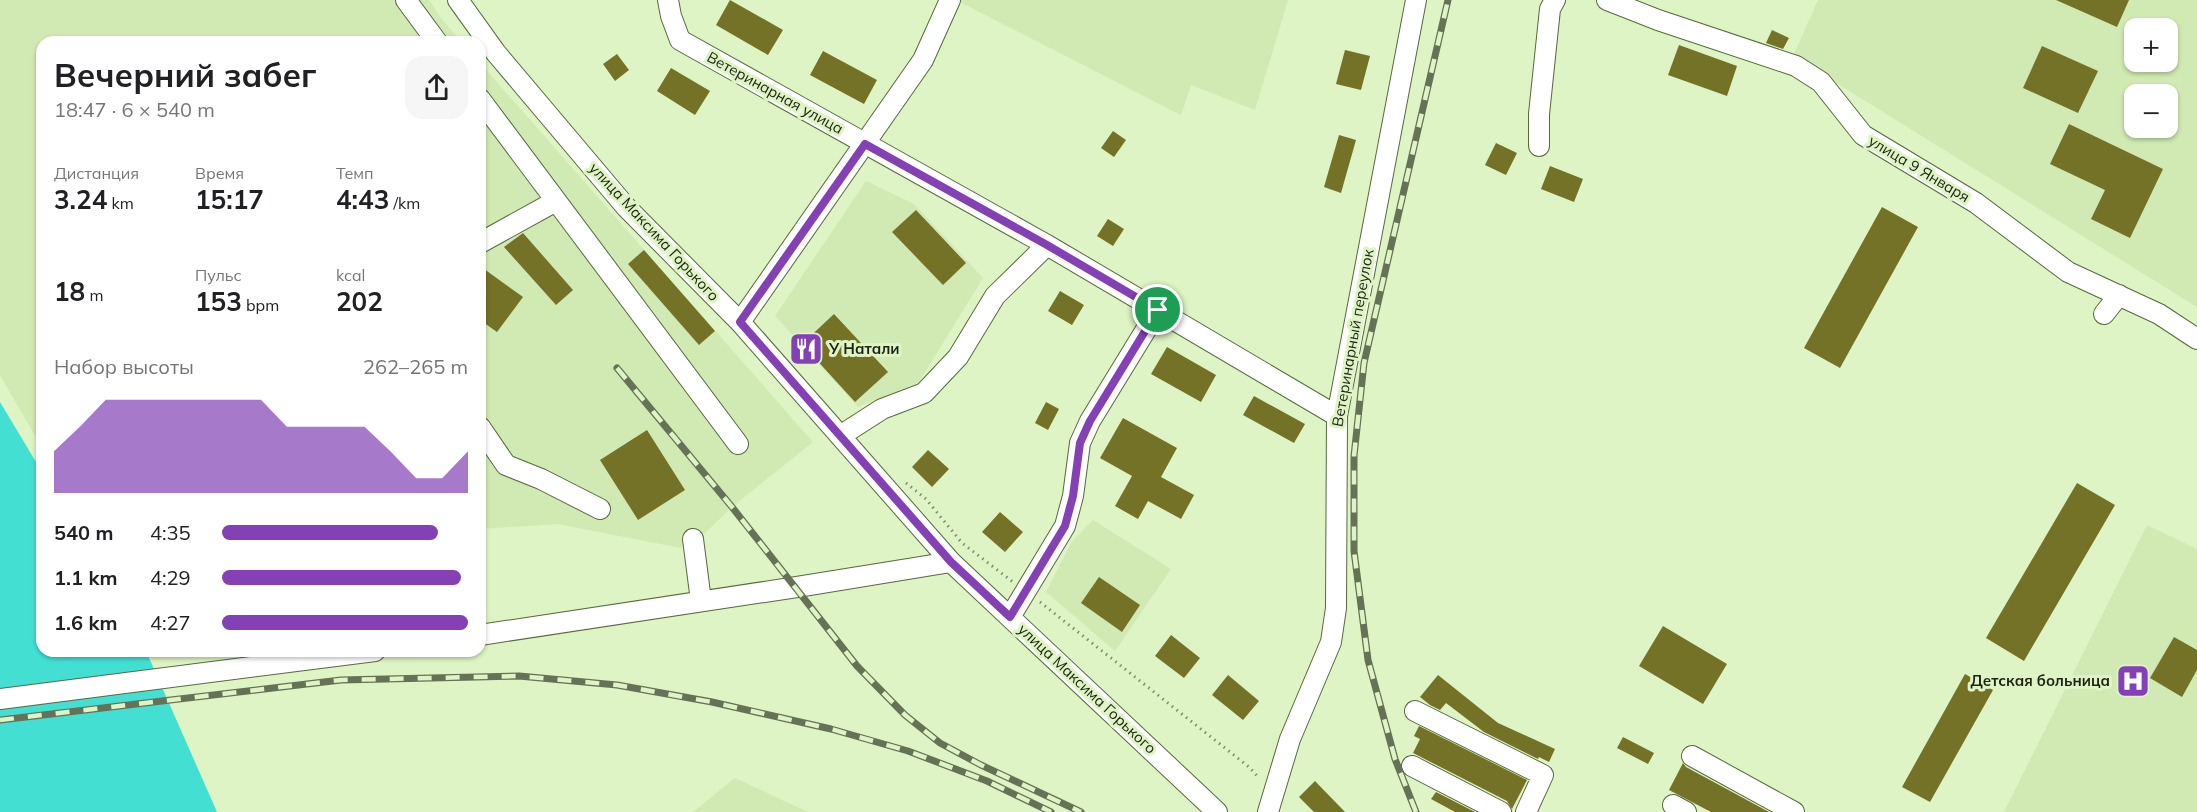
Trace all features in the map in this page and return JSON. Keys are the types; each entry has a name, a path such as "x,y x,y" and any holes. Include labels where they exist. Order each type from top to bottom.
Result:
{"street":[{"path":"406,0 433,36"},
{"name":"Ветеринарная улица","path":"668,0 680,40 1047,245 1337,416"},
{"path":"740,322 923,60 950,0"},
{"name":"Ветеринарный переулок","path":"1268,812 1290,739 1331,642 1336,608 1337,416 1416,0"},
{"path":"1539,146 1539,114 1550,9 1555,0"},
{"name":"улица 9 Января","path":"1607,0 1658,20 1796,66 1821,82 1863,135 1976,203 2068,272 2159,314 2197,339"},
{"name":"улица Максима Горького","path":"466,5 485,36"},
{"name":"улица Максима Горького","path":"486,37 496,53 626,207 740,322 951,562 1217,812"},
{"path":"486,107 738,444"},
{"path":"486,240 556,201"},
{"path":"840,436 882,409 924,393 957,357 995,296 1047,245"},
{"path":"2104,314 2119,295"},
{"path":"1010,617 1065,526 1073,496 1080,443 1090,421 1158,310"},
{"path":"486,436 506,465 541,479 600,509"},
{"path":"693,539 701,601"},
{"path":"486,634 951,562"},
{"path":"0,699 329,657"},
{"path":"1415,711 1543,775 1526,812"},
{"path":"1692,756 1794,812"},
{"path":"1412,766 1501,812"}],"shaded area":[{"path":"0,0 429,0 457,36 36,36 36,438 0,375"},
{"path":"956,0 1288,0 1255,110 1191,85 1181,115"},
{"path":"1818,0 2197,0 2197,307 1793,56"},
{"path":"486,70 813,442 732,507 700,538 685,541 681,548 558,524 486,529"},
{"path":"866,181 914,204 983,278 919,382 858,407 775,316"},
{"path":"1093,520 1171,569 1115,651 1046,592 1072,541"},
{"name":"Детская больница","path":"2147,525 2197,549 2197,812 2004,812"},
{"path":"735,778 808,812 693,812"}],"water":[{"path":"0,402 36,462 36,657 149,657 217,812 0,812"}],"building":[{"path":"730,0 783,30 768,55 716,25"},
{"path":"2056,0 2129,0 2117,27"},
{"path":"1772,30 1789,38 1783,49 1766,43"},
{"path":"1679,45 1737,66 1727,96 1668,75"},
{"path":"2042,46 2098,71 2078,113 2023,88"},
{"path":"1345,50 1370,56 1361,90 1336,84"},
{"path":"823,51 877,80 864,104 810,75"},
{"path":"617,54 629,70 615,81 603,64"},
{"path":"671,68 710,91 695,115 657,91"},
{"path":"2069,124 2163,169 2130,238 2091,219 2105,190 2050,164"},
{"path":"1113,131 1126,140 1114,157 1101,148"},
{"path":"1339,135 1356,140 1341,193 1324,187"},
{"path":"1496,143 1517,153 1506,175 1485,165"},
{"path":"1550,166 1583,179 1574,202 1541,189"},
{"path":"1882,207 1918,227 1840,368 1804,348"},
{"path":"916,210 966,263 943,285 892,232"},
{"path":"1108,219 1124,229 1113,246 1097,236"},
{"path":"523,233 573,290 556,305 504,247"},
{"path":"644,250 715,331 699,345 628,264"},
{"path":"486,270 523,297 497,332 486,324"},
{"path":"1060,291 1084,305 1072,325 1048,311"},
{"path":"834,314 888,372 855,402 802,344"},
{"path":"1167,347 1216,375 1201,402 1151,374"},
{"path":"1254,396 1305,424 1294,443 1243,415"},
{"path":"1046,402 1059,409 1048,430 1035,423"},
{"path":"1123,418 1177,448 1161,477 1194,495 1181,519 1148,501 1138,519 1115,506 1132,476 1100,458"},
{"path":"647,430 685,490 638,520 600,460"},
{"path":"928,450 949,469 932,487 912,467"},
{"path":"2077,483 2115,505 2024,661 1986,638"},
{"path":"1000,512 1023,532 1005,552 982,532"},
{"path":"1099,577 1140,605 1122,632 1081,603"},
{"path":"1663,626 1727,664 1703,704 1639,666"},
{"path":"1171,635 1200,658 1184,678 1155,656"},
{"path":"2174,637 2197,650 2197,670 2182,697 2150,678"},
{"path":"1965,674 1993,690 1930,802 1902,787"},
{"path":"1228,675 1259,701 1243,720 1212,695"},
{"path":"1438,675 1498,723 1555,749 1549,762 1539,757 1538,759 1484,732 1446,703 1440,710 1430,705 1420,697"},
{"path":"1419,726 1527,780 1512,809 1507,801 1413,753 1420,739 1414,736"},
{"path":"1623,737 1654,753 1648,764 1617,748"},
{"path":"1683,763 1686,767 1769,812 1711,812 1669,790"},
{"path":"1315,781 1345,812 1314,812 1299,797"},
{"path":"1436,792 1475,812 1455,812 1431,799"}],"railway":[{"path":"1416,812 1395,759 1368,660 1354,551 1354,456 1364,363 1448,0"},
{"path":"617,368 732,507 857,666 905,715 940,743 1081,812"},
{"path":"0,720 341,680 519,676 617,685 712,702 831,729 908,751 987,781 1051,812"}],"place":[{"name":"У Натали","path":"806,349"},
{"name":"Детская больница","path":"2133,681"}],"route":[{"path":"865,144 1047,245 1158,310 1090,421 1080,443 1073,496 1065,526 1050,555 1010,617 951,562 740,322 865,144"}]}
